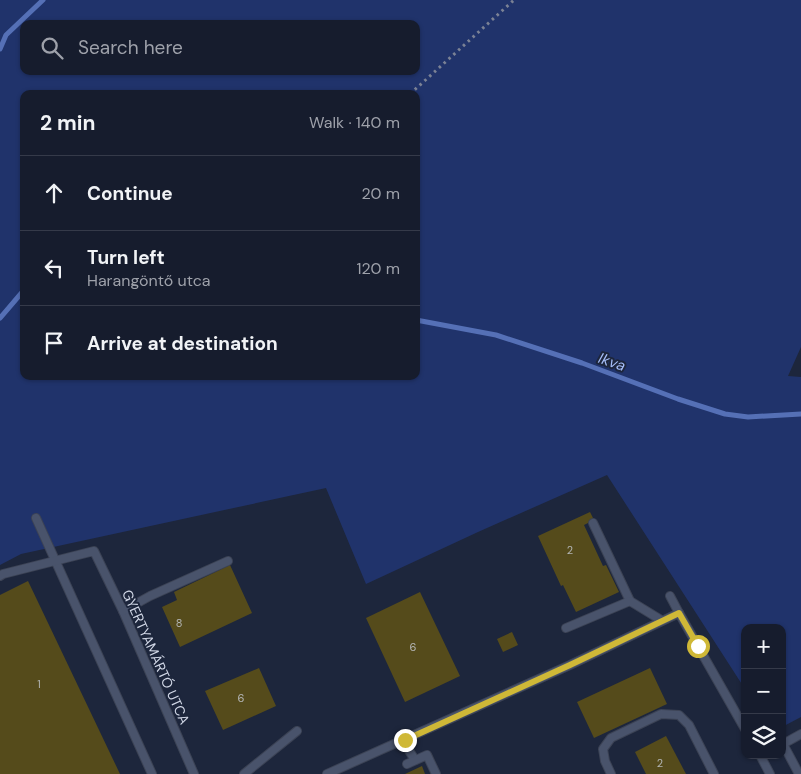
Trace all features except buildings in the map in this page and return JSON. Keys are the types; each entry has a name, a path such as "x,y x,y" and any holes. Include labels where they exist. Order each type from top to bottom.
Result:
{"lane":[{"path":"36,518 152,774"},
{"path":"593,523 630,601 661,620"},
{"name":"GYERTYAMÁRTÓ UTCA","path":"55,560 94,551 123,611 194,774"},
{"path":"0,576 55,560"},
{"path":"123,611 150,596 228,561"},
{"path":"670,596 741,722"},
{"path":"566,628 630,601"},
{"path":"327,774 570,665 679,613"},
{"path":"611,774 605,761 603,749 611,738 661,714 679,715 690,725 714,774"},
{"path":"244,774 297,731"},
{"path":"799,774 783,744 801,734"},
{"path":"405,740 411,762 427,755 436,774"},
{"path":"762,759 768,773"}],"path":[{"path":"414,90 514,0"}],"shaded area":[{"path":"0,0 801,0 801,347 788,376 801,377 801,717 786,725 786,624 741,624 741,683 607,475 366,584 326,488 21,554 0,565"}],"waterway":[{"path":"22,20 43,0"},
{"path":"0,49 6,35 20,22"},
{"name":"Ikva","path":"0,318 20,295"},
{"name":"Ikva","path":"420,321 496,335 582,363 678,399 725,414 748,417 801,414"}],"route":[{"path":"405,740 679,613 698,646"}]}
